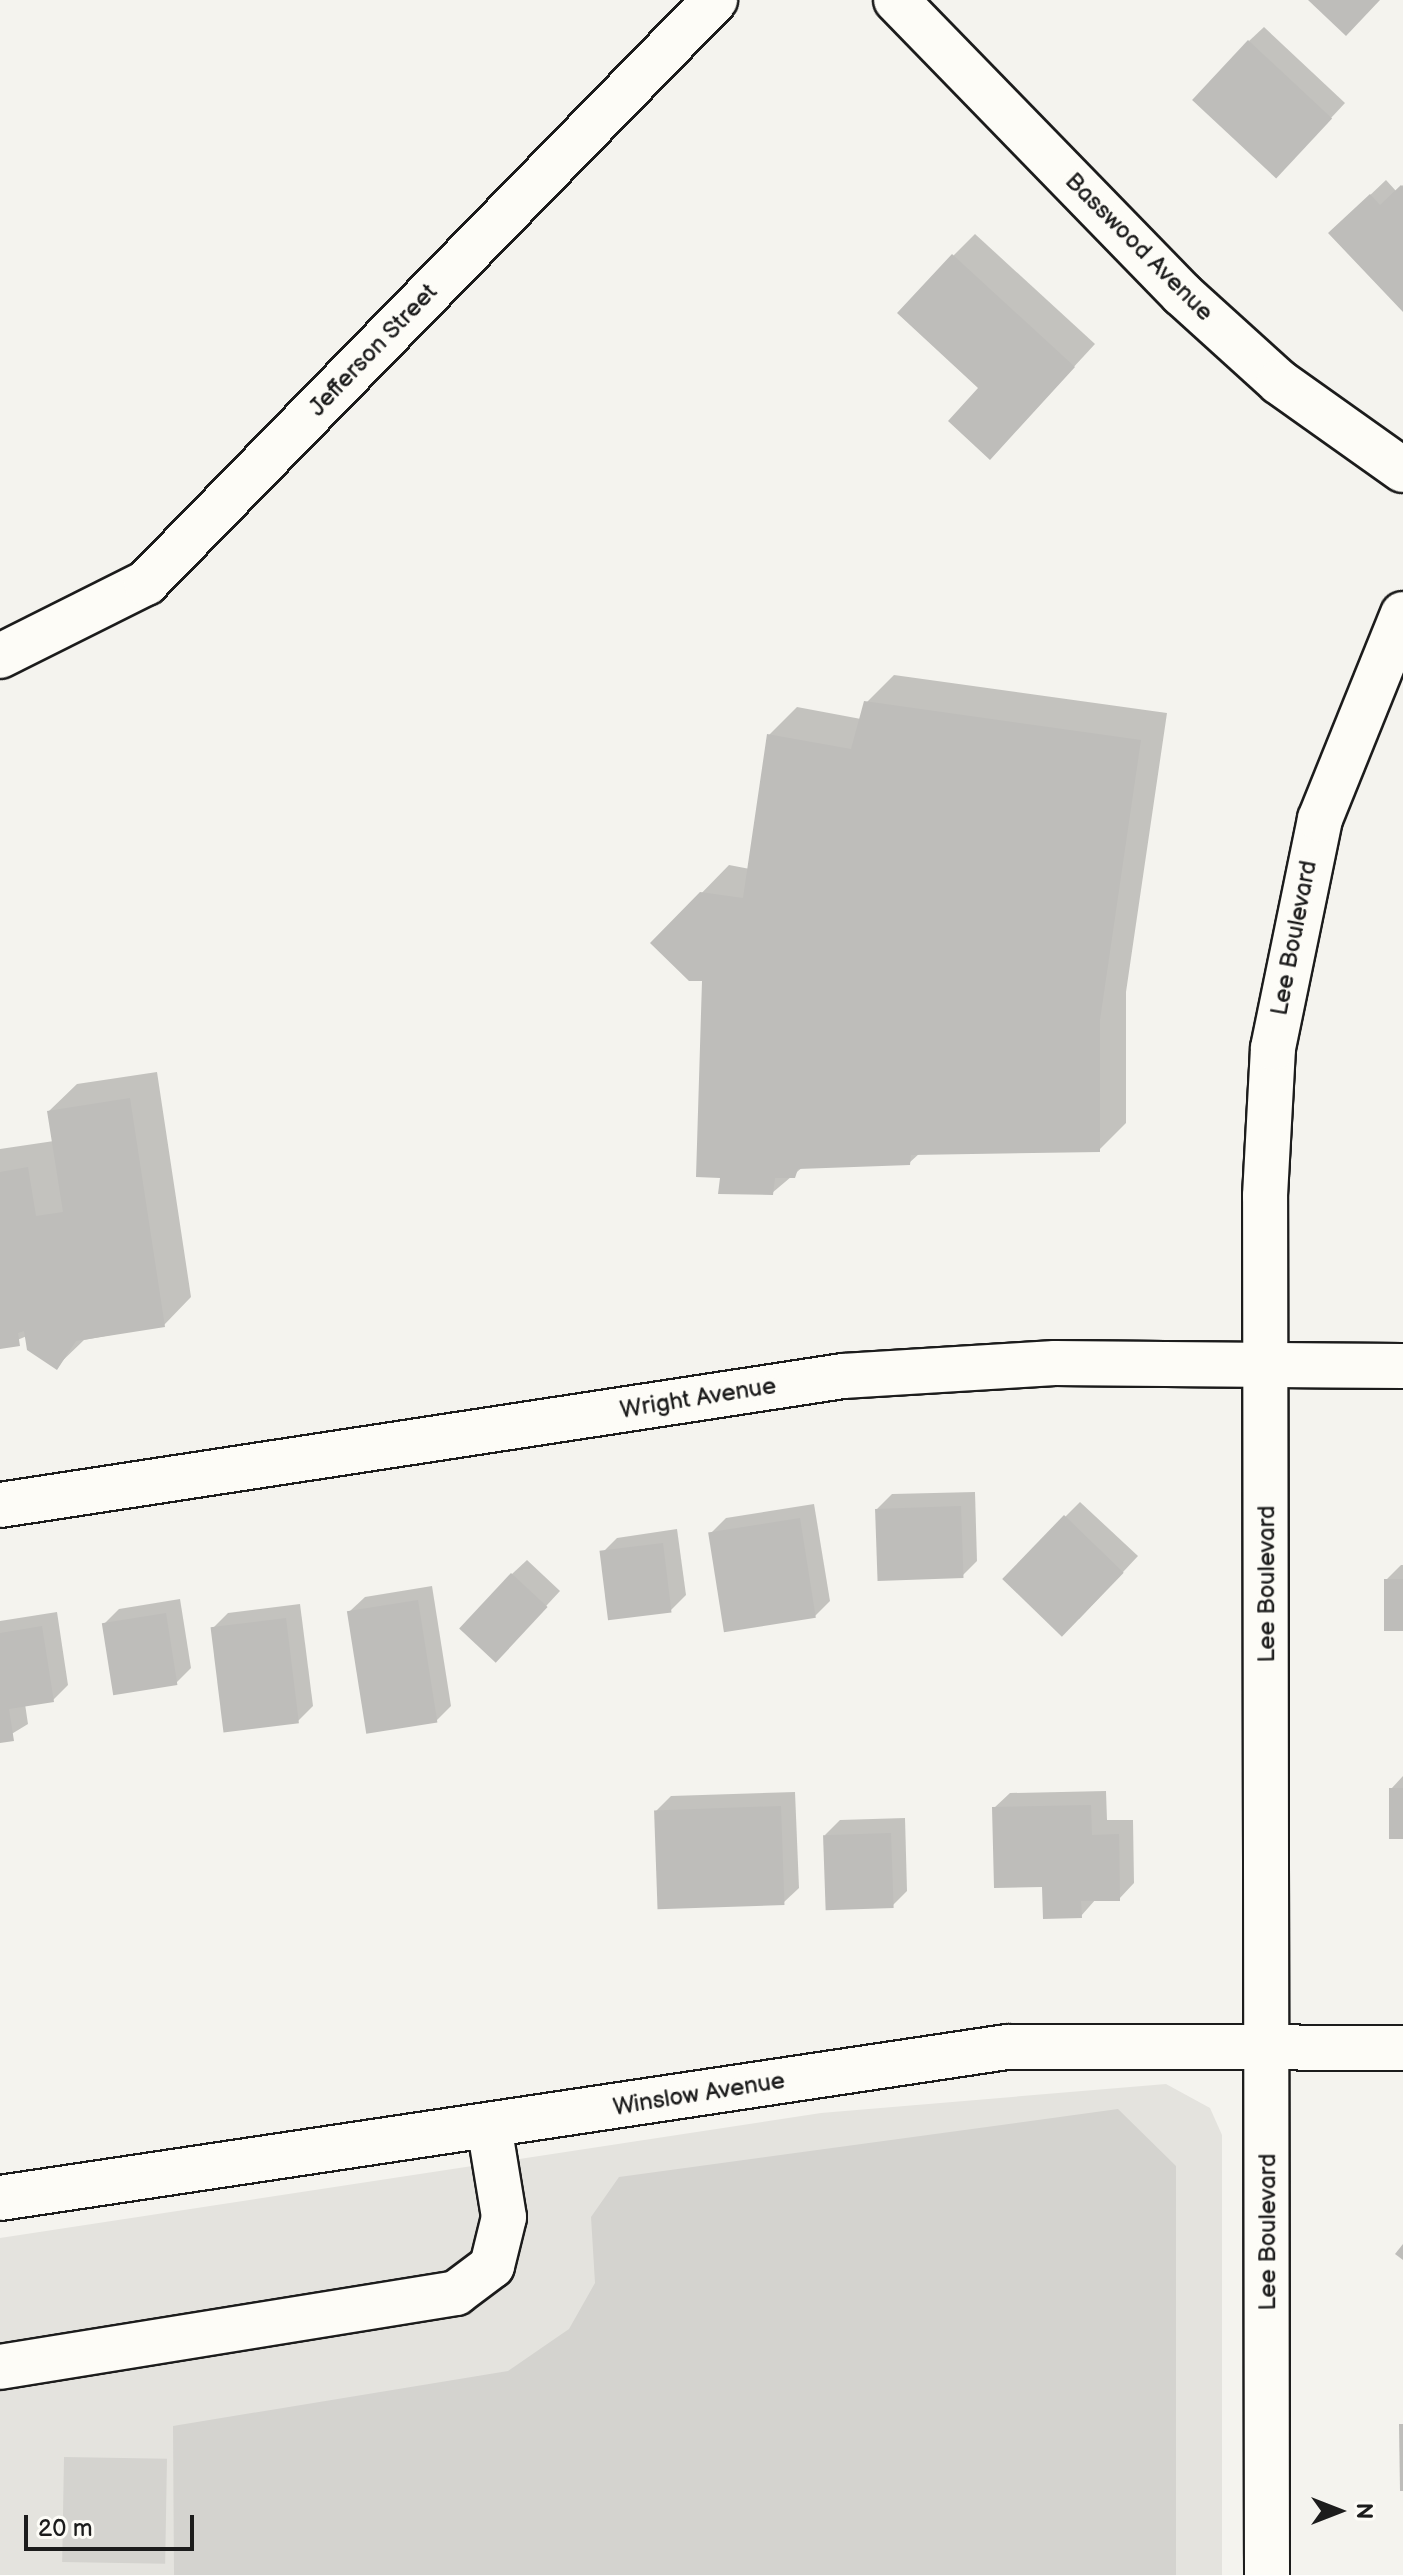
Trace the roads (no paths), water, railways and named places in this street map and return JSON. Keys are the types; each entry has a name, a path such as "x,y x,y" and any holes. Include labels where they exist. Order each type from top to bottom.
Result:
{"street":[{"name":"Jefferson Street","path":"0,656 146,583 715,0"},
{"name":"Basswood Avenue","path":"896,0 1182,294 1279,382 1403,470"},
{"name":"Lee Boulevard","path":"1267,2575 1265,1364 1273,1048 1297,908 1353,722 1403,614"},
{"name":"Wright Avenue","path":"0,1505 843,1376 1027,1364 1403,1366"},
{"name":"Winslow Avenue","path":"0,2198 1007,2047 1403,2048"},
{"path":"0,2367 456,2293 492,2266 504,2217 489,2125"}]}
